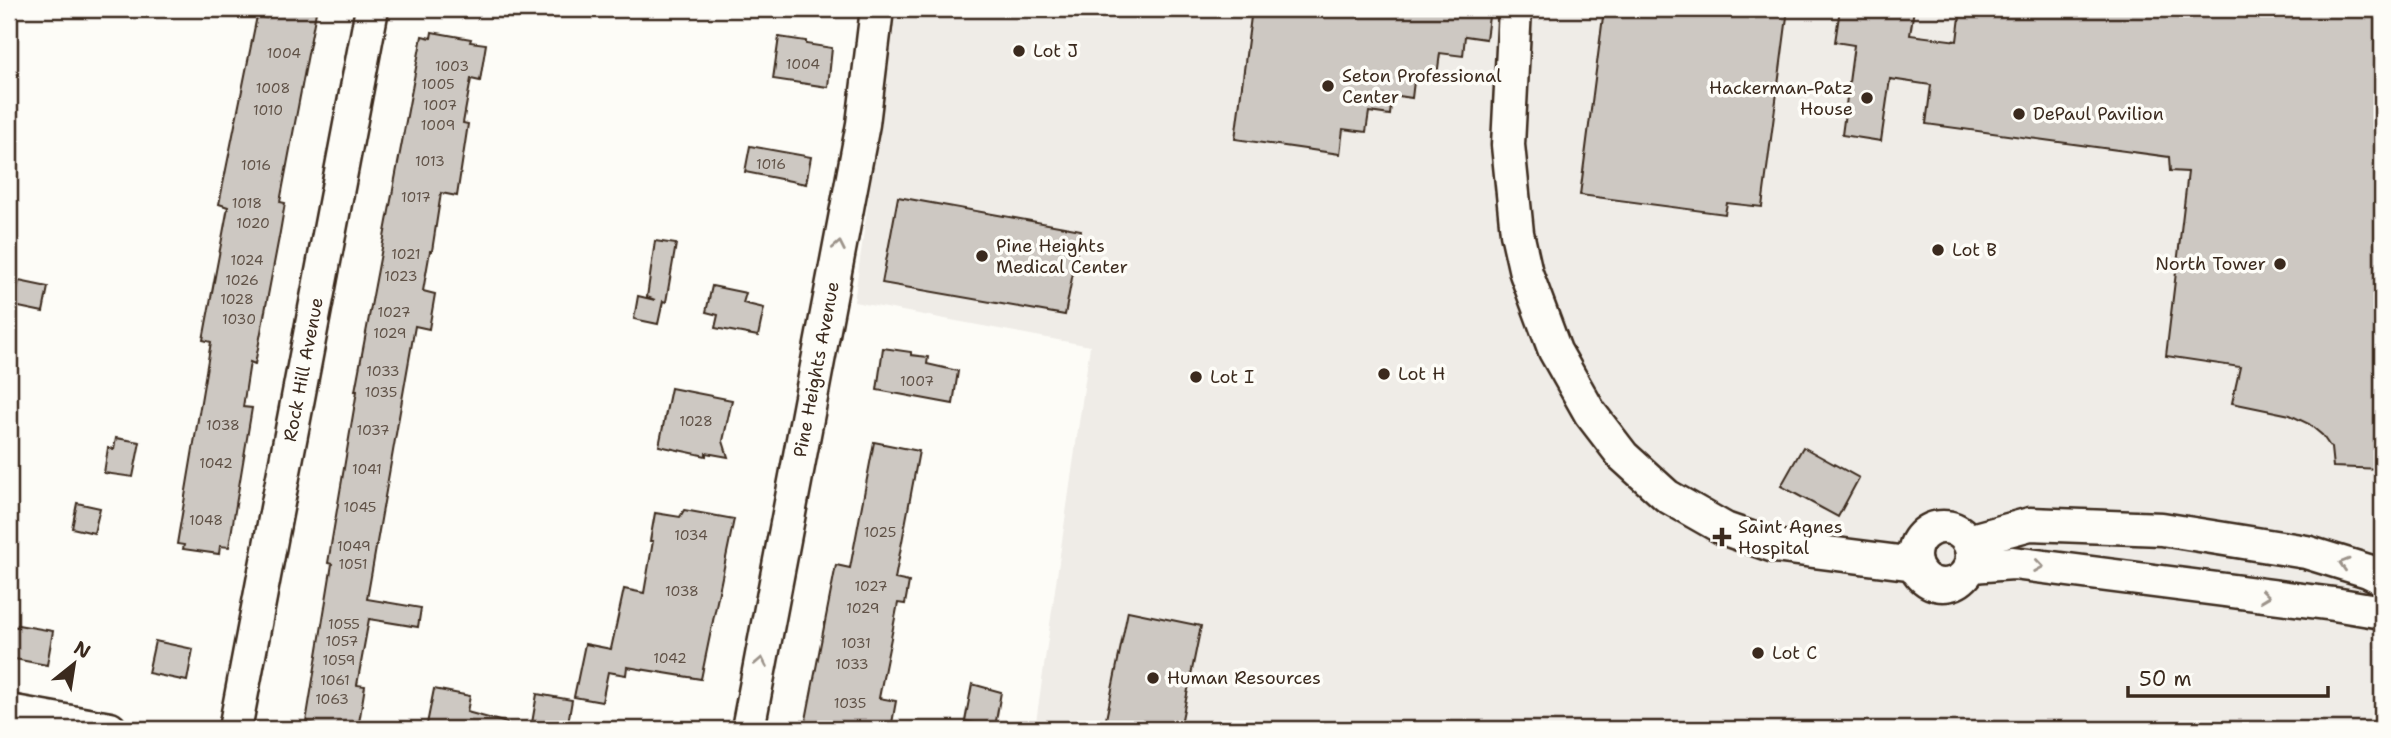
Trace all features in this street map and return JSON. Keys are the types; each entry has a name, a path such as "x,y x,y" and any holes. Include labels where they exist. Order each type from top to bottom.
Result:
{"street":[{"name":"Rock Hill Avenue","path":"235,729 372,9"},
{"name":"Pine Heights Avenue","path":"748,729 863,124 877,9"},
{"path":"1515,9 1508,145 1517,233 1526,273 1555,351 1590,413 1623,456 1667,496 1725,529 1774,546 1915,564"},
{"path":"1970,553 2030,524 2162,529 2306,552 2382,578"},
{"path":"1939,527 1962,533 1970,553 1966,575 1959,581 1949,585 1936,584 1927,580 1915,564 1916,545 1929,530 1939,527"},
{"path":"1970,553 2013,563 2382,612"},
{"path":"9,711 110,729"}],"shaded area":[{"name":"Saint Agnes Hospital","path":"895,9 2382,9 2382,729 1035,729 1090,346 854,302"}],"building":[{"path":"268,9 316,12 280,202 285,203 280,232 255,364 250,362 243,407 252,408 229,547 220,546 219,554 183,549 184,545 177,544 211,342 203,340 228,207 219,204 257,16 266,18"},
{"name":"Seton Professional Center","path":"1252,9 1490,9 1486,39 1465,36 1463,56 1440,53 1437,76 1415,73 1412,98 1392,95 1390,115 1369,112 1366,132 1343,129 1340,154 1235,139"},
{"path":"1604,9 1788,9 1762,207 1727,203 1725,214 1580,195"},
{"name":"North Tower","path":"1840,9 1914,9 1910,35 1957,41 1961,9 2382,9 2382,469 2333,467 2331,448 2322,435 2309,424 2290,415 2232,403 2240,367 2166,356 2188,172 2170,171 2169,157 1926,124 1931,85 1890,79 1881,141 1842,135 1854,45 1835,42"},
{"path":"432,32 486,44 480,81 471,79 463,123 468,124 457,196 441,193 423,291 435,294 429,329 415,326 367,599 421,608 418,627 369,619 357,685 365,686 358,729 314,729 315,724 306,722 332,564 328,563 355,391 422,36 431,38"},
{"path":"779,37 832,48 828,87 773,79"},
{"path":"750,146 811,157 806,184 745,172"},
{"name":"Pine Heights Medical Center","path":"898,197 1081,230 1065,315 882,283"},
{"path":"655,241 676,244 666,302 663,301 658,324 634,319 638,296 655,300 647,297"},
{"path":"19,281 48,287 43,312 14,306"},
{"path":"712,286 746,293 743,303 764,308 758,336 715,328 718,315 706,312"},
{"path":"883,348 928,357 927,364 958,371 953,404 877,390"},
{"path":"671,388 732,400 723,441 728,457 706,453 706,456 659,446"},
{"path":"116,438 140,442 133,477 104,473 108,448 114,449"},
{"path":"874,442 919,451 895,579 909,582 905,604 898,603 879,698 896,701 891,729 825,729 805,725 836,565 850,568"},
{"path":"1803,447 1859,478 1838,517 1781,486"},
{"path":"77,503 100,508 94,533 72,528"},
{"path":"684,510 734,519 701,679 627,667 626,675 608,672 602,702 574,697 585,644 611,649 624,589 644,593 655,513 680,517"},
{"name":"Human Resources","path":"1128,611 1201,626 1180,729 1104,729"},
{"path":"11,626 53,631 47,665 9,658"},
{"path":"155,641 193,649 187,681 148,673"},
{"path":"972,684 1001,692 995,727 965,721"},
{"path":"434,689 470,696 467,712 507,723 506,729 426,729"},
{"path":"537,694 572,700 567,729 531,729"}],"place":[{"name":"Lot J","path":"1019,51"},
{"name":"Seton Professional Center","path":"1328,86"},
{"name":"Hackerman-Patz House","path":"1867,98"},
{"name":"DePaul Pavilion","path":"2019,114"},
{"name":"Lot B","path":"1938,250"},
{"name":"Pine Heights Medical Center","path":"982,256"},
{"name":"North Tower","path":"2280,264"},
{"name":"Lot H","path":"1384,374"},
{"name":"Lot I","path":"1196,377"},
{"name":"Saint Agnes Hospital","path":"1722,537"},
{"name":"Lot C","path":"1758,653"},
{"name":"Human Resources","path":"1153,678"}]}
